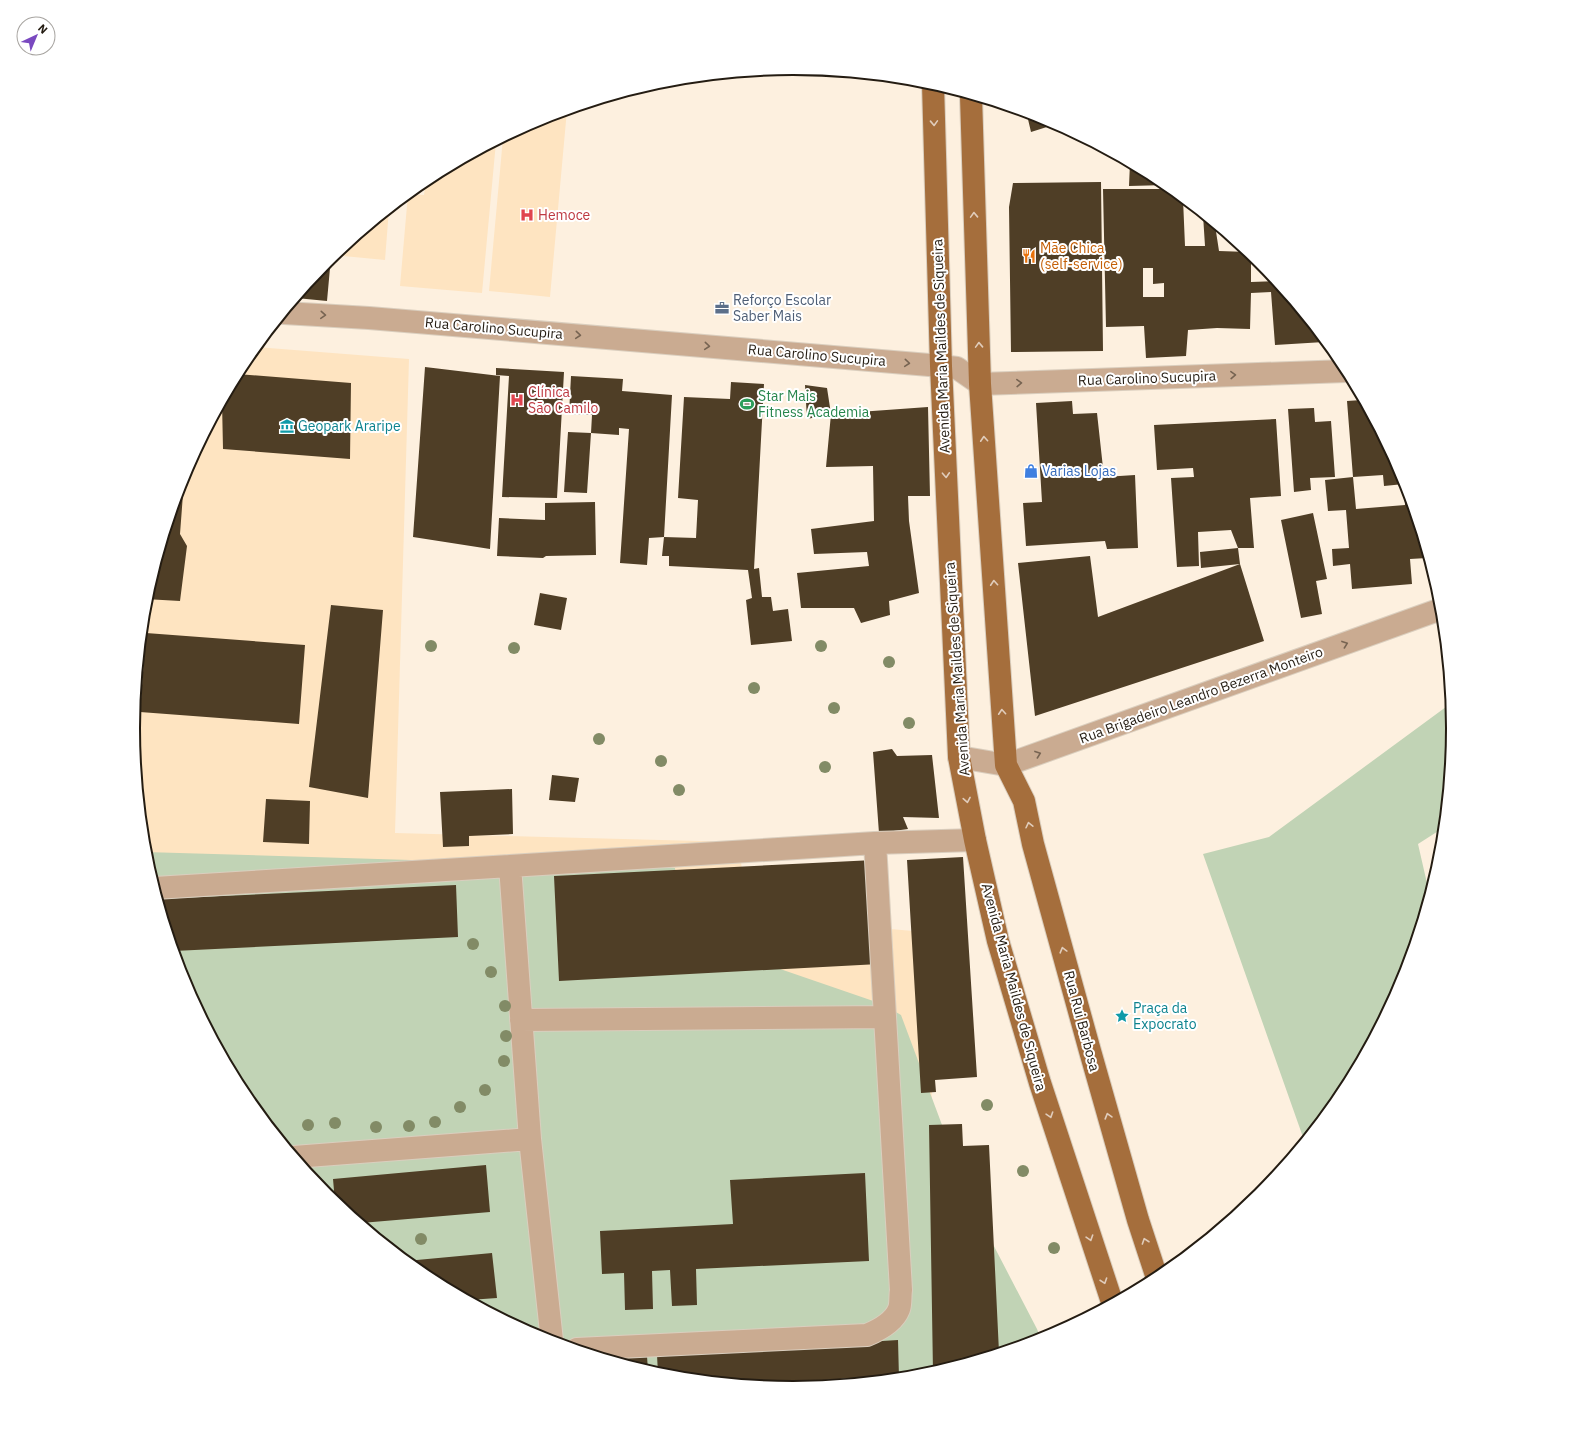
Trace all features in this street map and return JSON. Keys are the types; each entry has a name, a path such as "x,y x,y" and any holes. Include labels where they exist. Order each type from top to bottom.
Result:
{"main road":[{"name":"Avenida Maria Maildes de Siqueira","path":"933,91 941,366 960,757 975,840 1000,948 1040,1083 1111,1298"},
{"path":"970,100 980,384 1006,765"},
{"name":"Rua Rui Barbosa","path":"1006,765 1024,801 1033,844 1090,1051 1138,1220 1155,1271"}],"street":[{"name":"Rua Carolino Sucupira","path":"288,313 369,318 941,366 957,368 980,384 1339,371"},
{"name":"Rua Brigadeiro Leandro Bezerra Monteiro","path":"960,757 1006,765 1435,611"},
{"path":"160,888 875,843 975,840"},
{"path":"590,1348 867,1336 879,1330 895,1317 899,1308 901,1290 875,843"},
{"path":"510,866 530,1139 551,1334"},
{"path":"521,1020 884,1017"},
{"path":"299,1156 530,1139"}],"shaded area":[{"name":"Hemoce","path":"566,116 550,297 489,291 503,143"},
{"path":"496,146 482,293 400,286 407,201 417,195 424,195 425,189 430,185 466,162"},
{"path":"389,215 385,260 342,256"},
{"path":"262,347 409,359 395,833 738,842 749,917 925,932 933,1049 924,1367 878,1375 835,1380 750,1380 707,1375 623,1359 543,1331 504,1314 362,1219 331,1190 274,1126 227,1054 207,1017 189,978 174,938 162,897 152,855 145,813 141,771 141,685 145,643 152,601 174,518 189,478 227,401"}],"green space":[{"path":"1445,708 1446,728 1444,771 1440,813 1437,832 1418,844 1427,882 1411,938 1396,978 1358,1055 1335,1091 1303,1136 1203,854 1269,837"},
{"path":"152,852 675,868 684,936 882,1004 901,1015 970,1200 1038,1332 1002,1346 962,1359 920,1368 835,1380 750,1380 707,1375 623,1359 543,1331 504,1314 466,1294 395,1246 362,1219 331,1190 274,1126 227,1054 207,1017 189,978 174,938 162,897"}],"building":[{"path":"1028,120 1047,127 1031,132"},
{"path":"1130,169 1155,185 1129,186"},
{"path":"1101,182 1103,351 1011,352 1009,207 1013,183"},
{"path":"1103,189 1161,189 1183,205 1185,246 1205,246 1203,221 1216,231 1219,251 1239,252 1251,263 1251,282 1268,281 1311,330 1319,342 1275,345 1271,292 1251,293 1250,329 1217,328 1188,330 1186,356 1146,358 1144,326 1106,327","holes":["1143,268 1153,268 1153,284 1164,283 1164,297 1143,297"]},
{"path":"330,267 327,301 301,298"},
{"path":"425,367 500,376 490,549 413,537"},
{"path":"496,368 564,372 557,498 502,497 509,376 496,375"},
{"name":"Geopark Araripe","path":"244,375 351,383 350,459 223,449 222,410"},
{"path":"571,376 623,379 622,391 672,395 664,537 649,538 647,565 620,563 629,429 619,428 619,435 591,433 592,415 569,414"},
{"path":"731,382 764,384 754,569 759,568 762,597 771,597 773,611 788,609 792,641 751,645 746,600 752,598 748,570 669,566 669,556 662,556 664,537 696,538 698,500 678,498 684,397 730,399"},
{"path":"805,385 827,388 831,414 807,419"},
{"path":"1357,400 1358,402 1378,439 1398,485 1384,486 1383,475 1353,477 1347,401"},
{"path":"1072,401 1073,414 1097,413 1104,477 1135,475 1138,548 1107,549 1105,541 1026,546 1023,503 1042,502 1036,403"},
{"path":"928,407 930,496 908,496 909,521 919,593 889,601 890,615 861,623 854,608 801,608 797,573 869,566 867,552 814,554 811,529 874,521 873,466 826,467 831,414"},
{"path":"1314,408 1315,422 1331,421 1335,477 1310,478 1311,490 1294,492 1288,409"},
{"path":"1276,419 1281,496 1250,498 1254,548 1238,548 1231,530 1198,532 1199,566 1177,567 1171,478 1194,477 1193,468 1157,470 1154,425"},
{"path":"568,432 591,433 587,493 564,492"},
{"path":"1353,477 1356,509 1405,505 1405,502 1423,558 1410,559 1412,584 1352,589 1350,564 1333,566 1332,549 1349,548 1346,510 1328,511 1325,480"},
{"path":"183,494 180,534 187,546 180,601 152,599 162,559"},
{"path":"595,502 596,555 546,556 543,558 497,556 499,518 545,520 545,503"},
{"path":"1313,513 1327,579 1316,581 1322,614 1301,618 1281,520"},
{"path":"1238,548 1240,564 1201,568 1200,552"},
{"path":"1090,556 1098,617 1240,564 1264,641 1035,716 1018,563"},
{"path":"540,593 567,598 561,630 534,625"},
{"path":"331,605 383,610 368,798 309,787"},
{"path":"147,633 305,645 299,724 140,712"},
{"path":"892,749 897,756 932,755 939,818 903,817 908,829 879,833 873,752"},
{"path":"552,775 579,778 575,802 549,800"},
{"path":"512,789 513,834 469,836 469,846 443,847 440,792"},
{"path":"266,799 310,801 309,844 263,842"},
{"path":"963,857 977,1077 935,1080 936,1092 921,1093 907,860"},
{"path":"874,860 879,964 559,981 554,876"},
{"path":"456,885 458,937 179,951 163,899"},
{"path":"962,1124 963,1146 989,1145 999,1347 962,1359 933,1365 929,1125"},
{"path":"486,1165 490,1212 366,1223 334,1193 333,1179"},
{"path":"865,1173 869,1261 696,1269 697,1305 672,1306 670,1270 652,1271 653,1309 625,1310 624,1273 602,1274 600,1231 733,1224 730,1180"},
{"path":"492,1253 497,1298 476,1299 415,1260"},
{"path":"898,1340 899,1372 835,1380 750,1380 707,1375 658,1366 657,1355"},
{"path":"647,1356 648,1364 623,1359 616,1357"}],"place":[{"name":"Hemoce","path":"527,215"},
{"name":"Mãe Chica (self-service)","path":"1029,256"},
{"name":"Reforço Escolar Saber Mais","path":"722,308"},
{"name":"Clínica São Camilo","path":"517,400"},
{"name":"Star Mais Fitness Academia","path":"747,404"},
{"name":"Geopark Araripe","path":"287,426"},
{"name":"Varias Lojas","path":"1031,471"},
{"name":"Praça da Expocrato","path":"1122,1016"}]}
